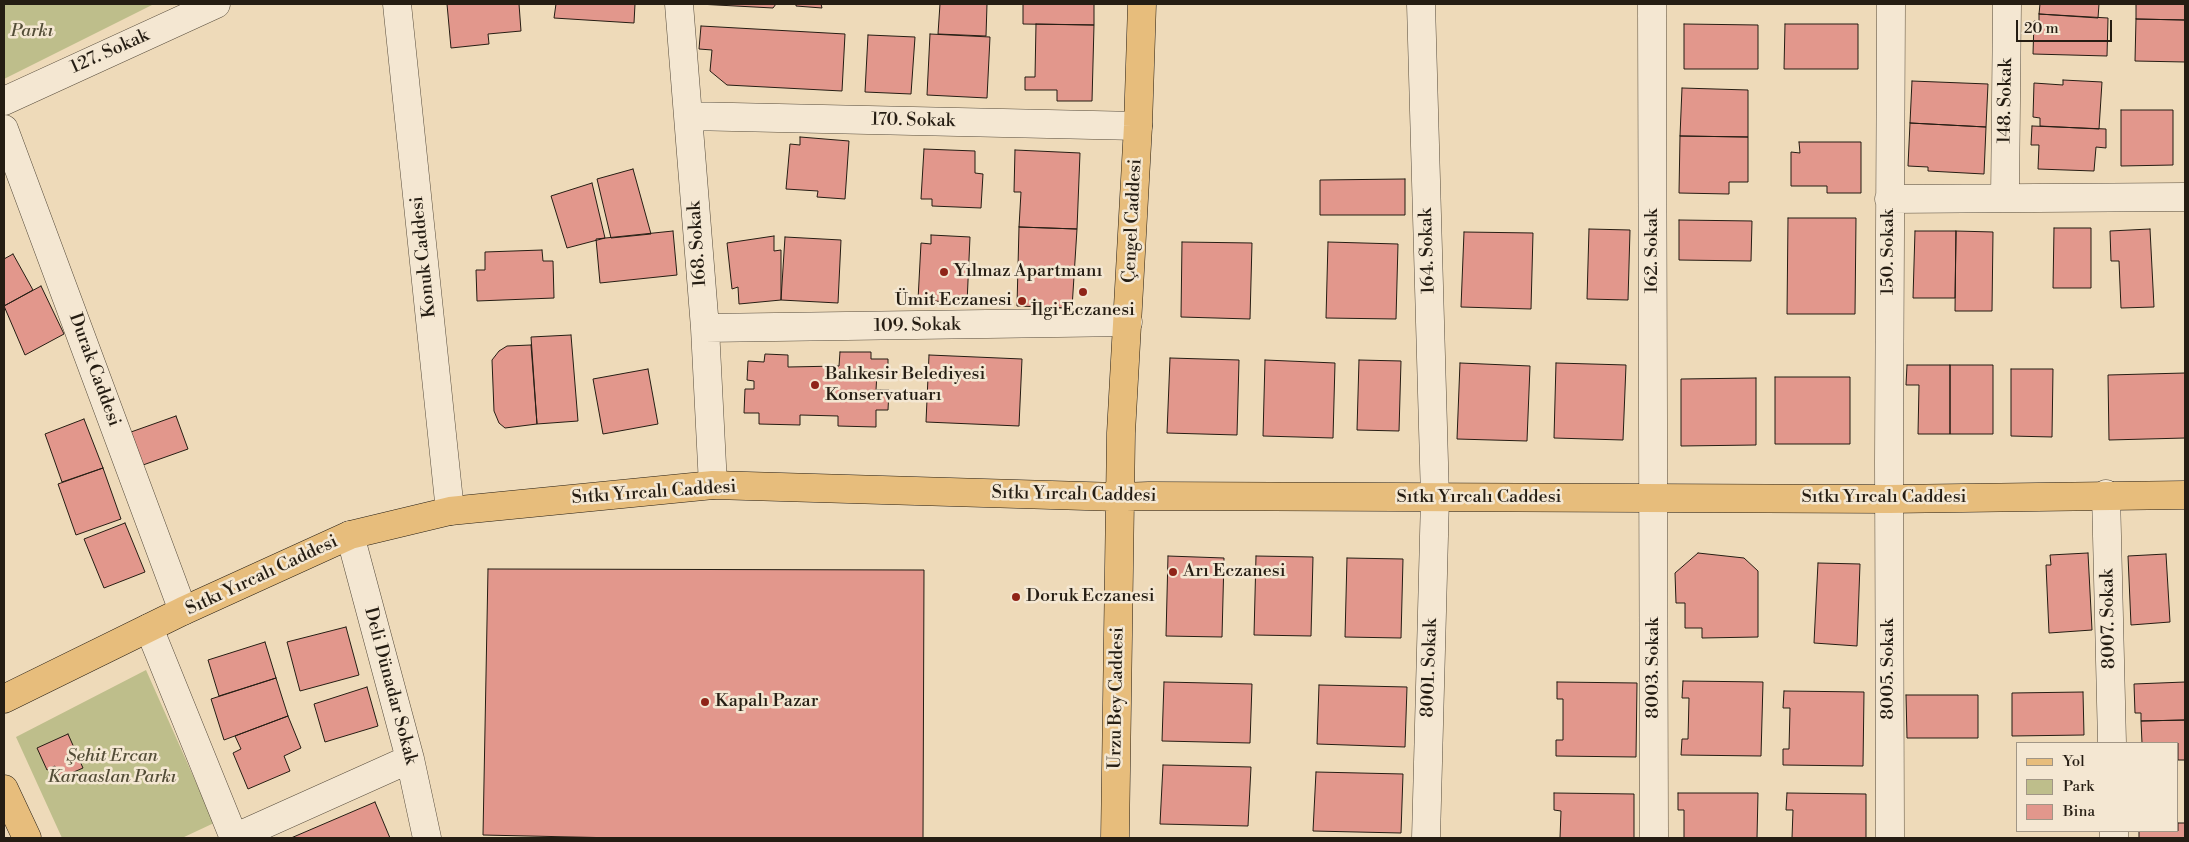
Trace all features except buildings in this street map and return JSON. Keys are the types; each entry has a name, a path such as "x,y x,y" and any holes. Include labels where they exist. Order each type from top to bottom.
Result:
{"main road":[{"name":"Çengel Caddesi","path":"1120,497 1120,433 1128,322 1142,4"},
{"name":"Sıtkı Yırcalı Caddesi","path":"4,700 183,611 350,535 450,511 713,486 1120,497 1889,499 2106,494 2185,495"},
{"name":"Urzu Bey Caddesi","path":"1115,838 1120,497"},
{"path":"4,789 27,838"}],"street":[{"name":"127. Sokak","path":"4,101 216,4"},
{"name":"Konuk Caddesi","path":"397,4 450,511"},
{"name":"168. Sokak","path":"679,4 705,328 713,486"},
{"name":"164. Sokak","path":"1420,4 1435,498"},
{"name":"162. Sokak","path":"1652,4 1654,498"},
{"name":"150. Sokak","path":"1889,499 1891,4"},
{"name":"148. Sokak","path":"2005,198 2007,4"},
{"name":"170. Sokak","path":"688,116 1138,126"},
{"name":"Durak Caddesi","path":"4,129 183,611"},
{"path":"1889,199 2185,197"},
{"name":"109. Sokak","path":"705,328 1128,322"},
{"name":"8007. Sokak","path":"2106,494 2112,742"},
{"name":"8001. Sokak","path":"1426,838 1435,498"},
{"name":"8003. Sokak","path":"1654,498 1654,838"},
{"name":"8005. Sokak","path":"1889,499 1890,838"},
{"name":"Deli Dünadar Sokak","path":"350,535 410,759 427,838"},
{"path":"149,628 234,838 410,759"}],"green space":[{"name":"Parkı","path":"4,4 154,4 4,79"},
{"name":"Şehit Ercan Karaaslan Parkı","path":"146,670 214,823 182,838 62,838 16,737"}],"place":[{"name":"Yılmaz Apartmanı","path":"944,272"},
{"name":"İlgi Eczanesi","path":"1083,292"},
{"name":"Ümit Eczanesi","path":"1022,301"},
{"name":"Balıkesir Belediyesi Konservatuarı","path":"815,385"},
{"name":"Arı Eczanesi","path":"1173,572"},
{"name":"Doruk Eczanesi","path":"1016,597"},
{"name":"Kapalı Pazar","path":"705,702"}]}
